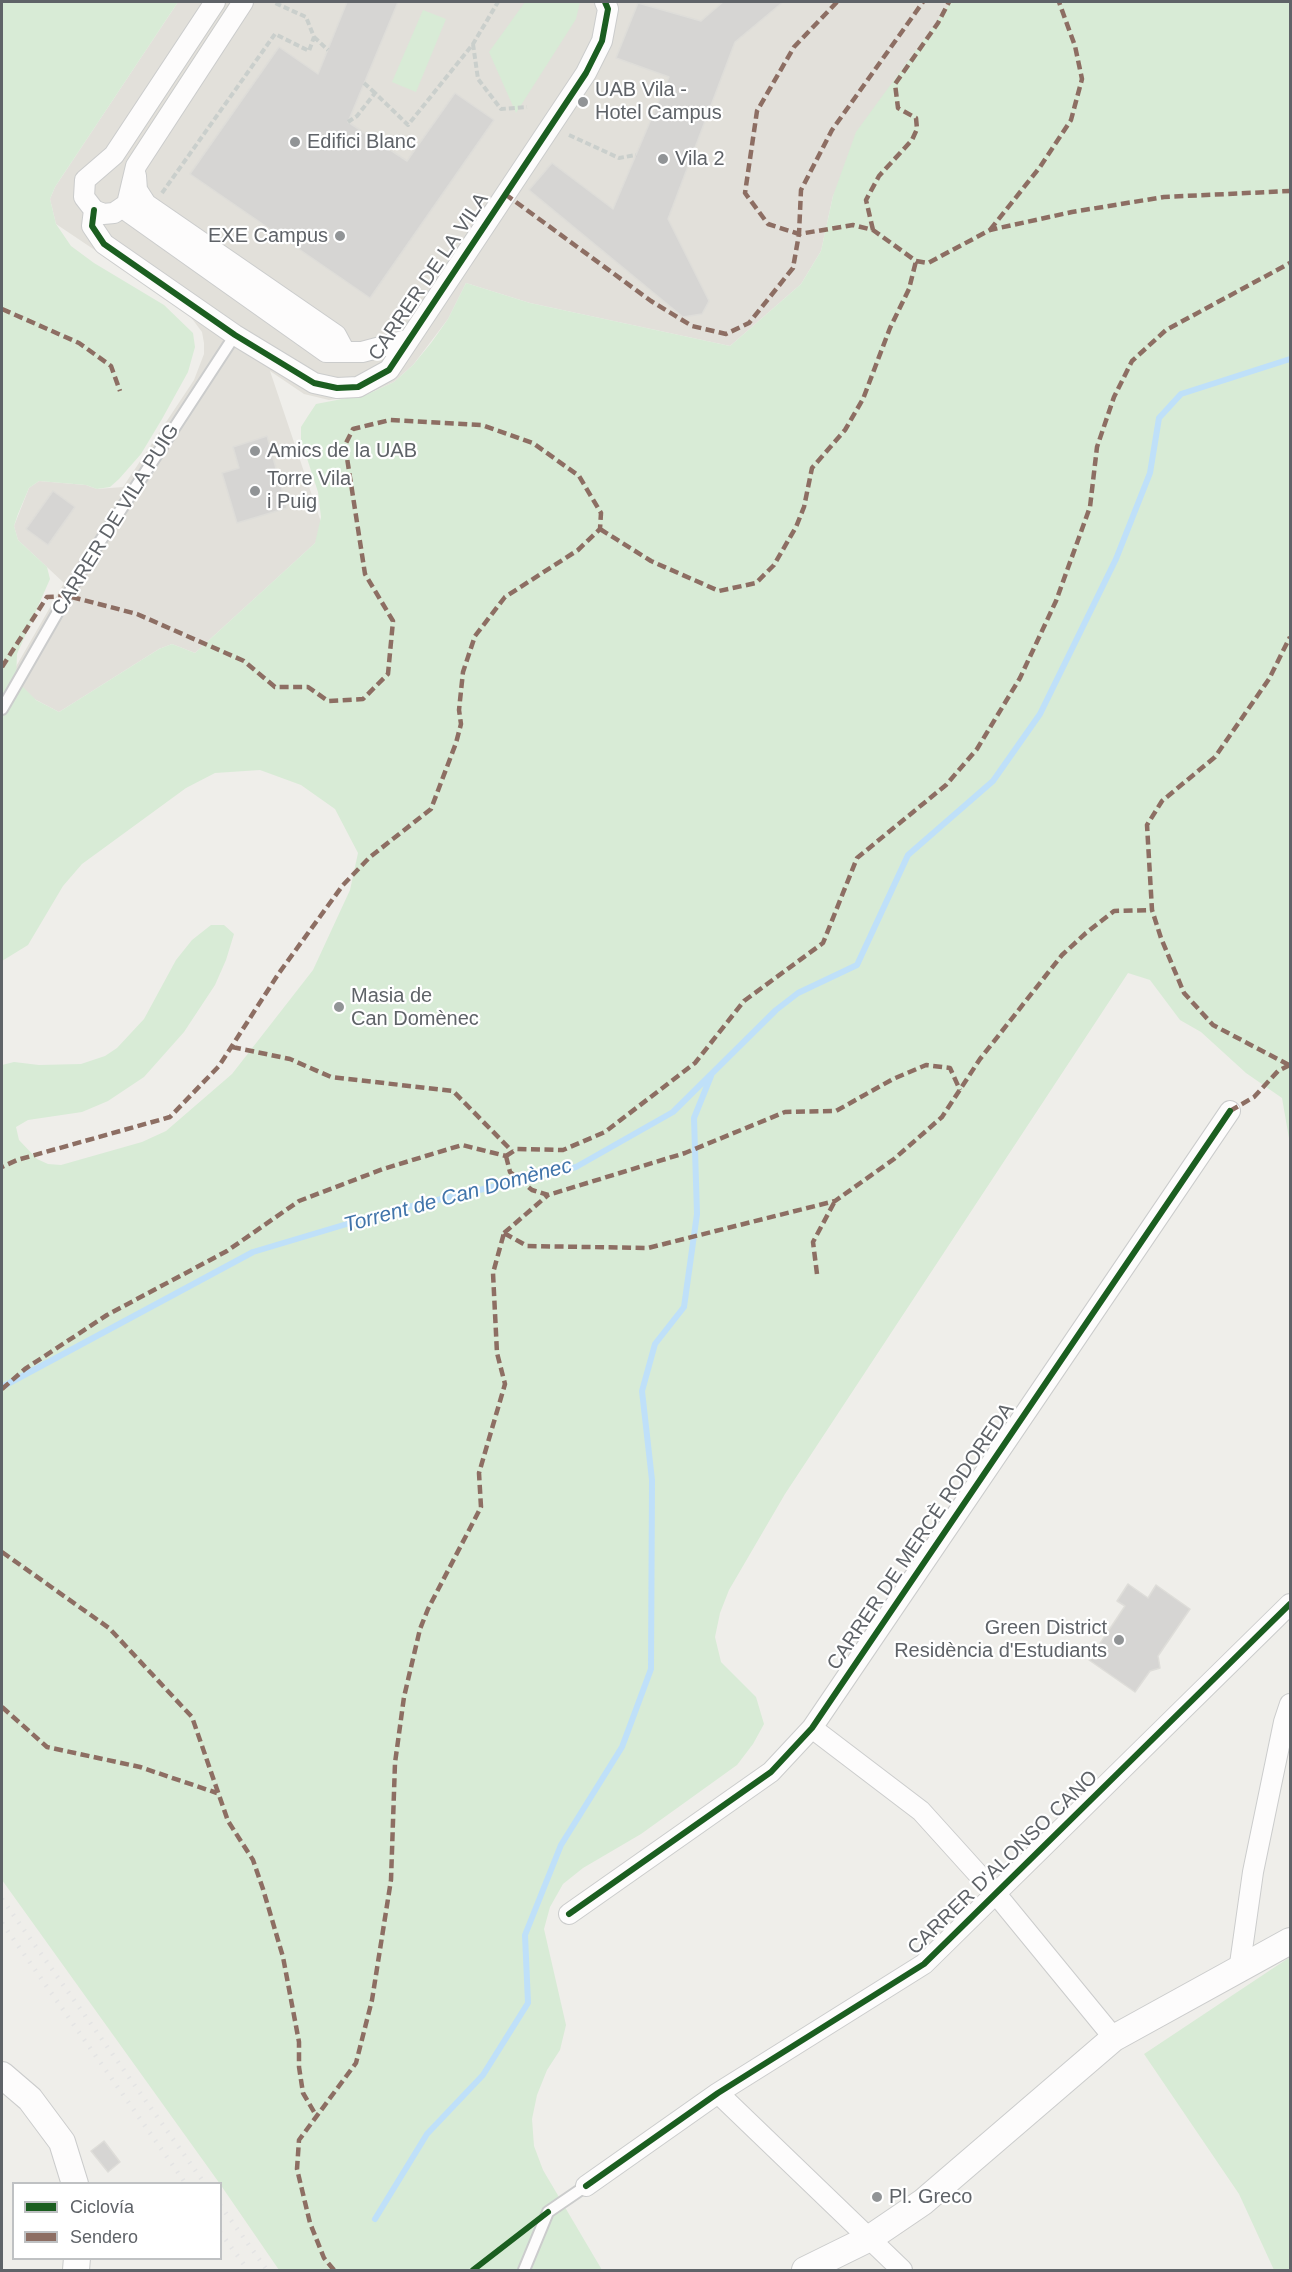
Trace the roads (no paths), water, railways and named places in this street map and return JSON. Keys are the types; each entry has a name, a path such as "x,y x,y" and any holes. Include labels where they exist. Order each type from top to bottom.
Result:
{"street":[{"name":"CARRER DE LA VILA","path":"215,2 114,155 85,180 84,196 94,210 92,226 104,244 235,335 314,383 337,388 358,387 376,380 388,370 586,73 602,41 608,4"},
{"path":"94,210 108,214 123,208 131,195 131,180 136,166 243,2"},
{"name":"CARRER DE LA VILA","path":"136,166 137,189 146,204 336,335 344,350"},
{"name":"CARRER DE LA VILA","path":"123,208 326,352 344,350 362,352 407,340"},
{"name":"CARRER DE MERCÈ RODOREDA","path":"569,1914 771,1772 812,1728 1230,1111"},
{"name":"CARRER D'ALONSO CANO","path":"586,2186 718,2093 924,1964 1290,1604"},
{"path":"1239,1971 1253,1872 1284,1722 1290,1704"},
{"path":"812,1728 921,1811 996,1894 1114,2038"},
{"path":"805,2271 870,2238 923,2202 1114,2038 1290,1941"},
{"path":"2,2075 30,2099 62,2142 74,2182"},
{"path":"718,2093 902,2271"}],"lane":[{"name":"CARRER DE VILA PUIG","path":"2,709 86,563 235,335"},
{"name":"CARRER D'ALONSO CANO","path":"524,2271 548,2212 586,2186"}],"waterway":[{"name":"Torrent de Can Domènec","path":"2,1387 253,1252 387,1212 576,1167 673,1112 776,1010 798,993 857,965 908,855 993,781 1040,714 1116,559 1150,473 1159,418 1181,394 1290,359"},
{"path":"375,2219 427,2134 483,2075 528,2003 525,1935 561,1845 622,1747 651,1669 652,1480 642,1391 655,1344 684,1307 697,1214 694,1118 711,1076"}],"railway":[{"path":"2,1899 204,2182"},
{"path":"2,1923 185,2182"},
{"path":"222,2208 267,2270"},
{"path":"222,2235 248,2270"}],"place":[{"name":"UAB Vila - Hotel Campus","path":"583,102"},
{"name":"Edifici Blanc","path":"295,142"},
{"name":"Vila 2","path":"663,159"},
{"name":"EXE Campus","path":"340,236"},
{"name":"Amics de la UAB","path":"255,451"},
{"name":"Torre Vila i Puig","path":"255,491"},
{"name":"Masia de Can Domènec","path":"339,1007"},
{"name":"Green District Residència d'Estudiants","path":"1119,1640"},
{"name":"Pl. Greco","path":"877,2197"}]}
